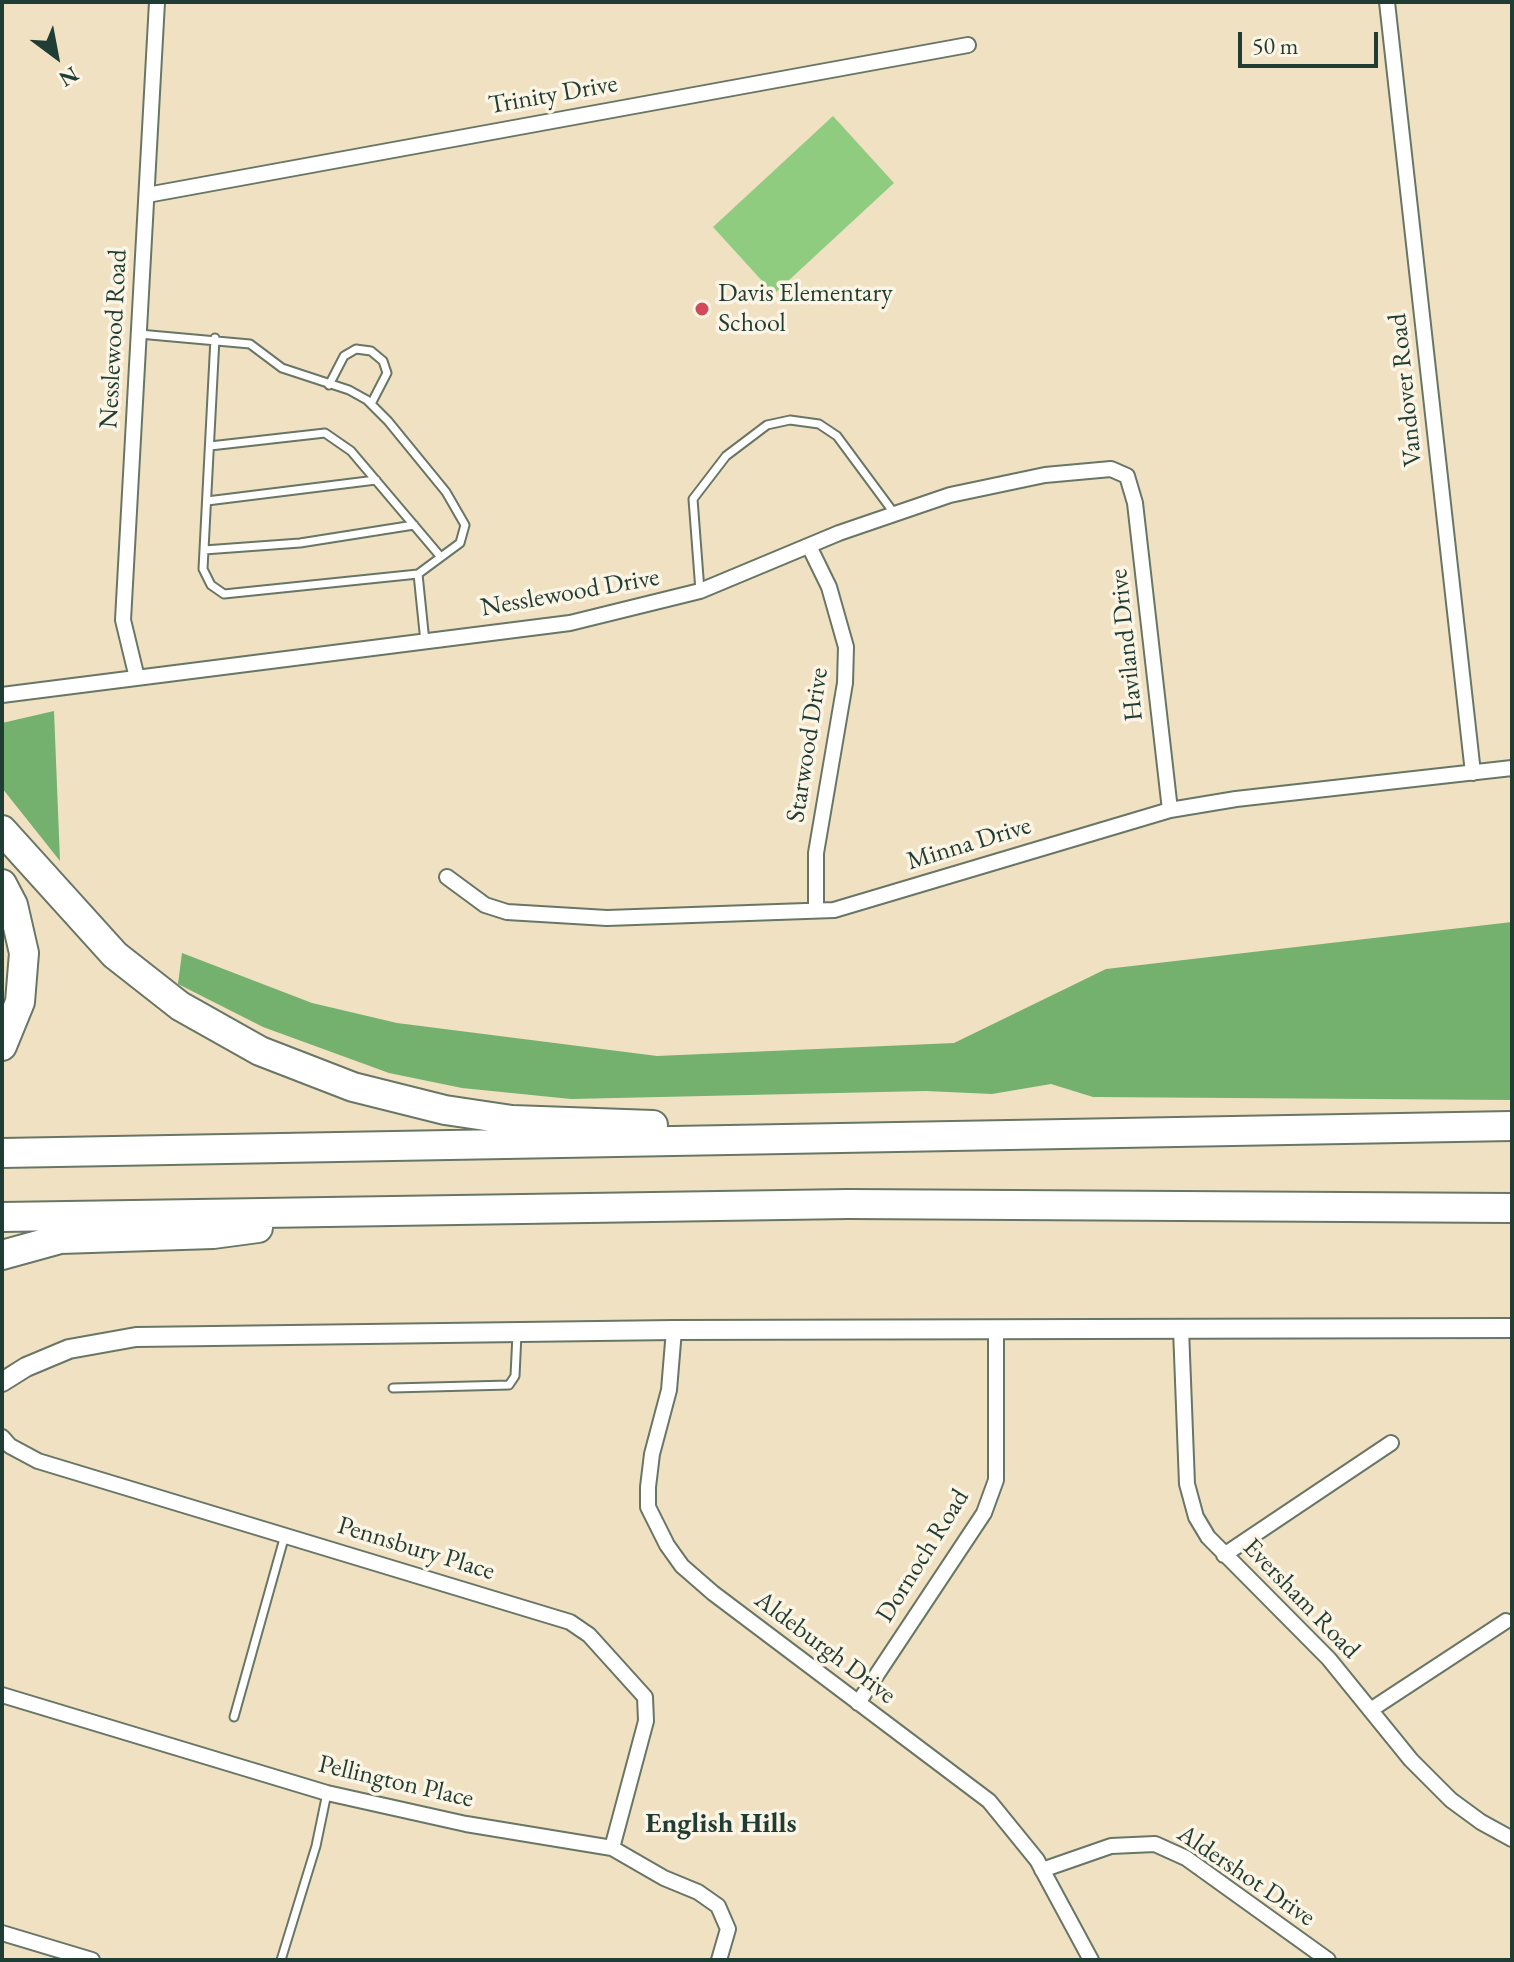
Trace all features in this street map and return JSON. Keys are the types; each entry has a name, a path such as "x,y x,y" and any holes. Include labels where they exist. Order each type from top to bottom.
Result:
{"highway":[{"path":"2,830 92,933 148,983 233,1038 314,1073 406,1102 480,1116 610,1121 785,1138"},
{"path":"2,884 13,905 24,953 20,1002 2,1046"},
{"path":"2,1153 1512,1126"},
{"path":"2,1217 848,1204 1512,1208"},
{"path":"2,1255 60,1239 213,1234 377,1211"}],"street":[{"name":"Nesslewood Road","path":"137,678 123,620 157,2"},
{"name":"Vandover Road","path":"1387,2 1473,773"},
{"name":"Trinity Drive","path":"147,195 968,45"},
{"name":"Nesslewood Drive","path":"2,695 570,623 700,591 894,513 950,495 1045,475 1111,469 1127,476"},
{"name":"Haviland Drive","path":"1127,476 1135,503 1170,810"},
{"name":"Starwood Drive","path":"809,546 829,587 846,647 845,683 816,853 816,910"},
{"name":"Minna Drive","path":"447,877 485,905 507,912 607,918 816,910 862,903 1170,810 1512,768"},
{"path":"2,1382 26,1367 69,1349 136,1337 517,1331 1512,1328"},
{"name":"Dornoch Road","path":"858,1703 984,1513 996,1480 996,1329"},
{"name":"Eversham Road","path":"1181,1329 1187,1484 1196,1517 1224,1555 1329,1659 1411,1760 1451,1800 1512,1839"},
{"name":"Aldeburgh Drive","path":"674,1330 669,1390 649,1476 648,1507 655,1526 682,1566 713,1593 989,1801 1042,1870 1091,1960"},
{"name":"Pennsbury Place","path":"2,1437 10,1446 38,1461 557,1616 589,1635 645,1697 646,1721 612,1848"},
{"path":"1224,1555 1391,1443"},
{"path":"1372,1709 1506,1621"},
{"name":"Pellington Place","path":"2,1695 327,1793 466,1824 612,1848 718,1906 728,1929 719,1960"},
{"name":"Aldershot Drive","path":"1042,1870 1111,1846 1155,1844 1186,1858 1328,1960"},
{"path":"2,1933 92,1960"}],"lane":[{"path":"139,334 215,338 250,344 282,368 349,390 371,404 446,492 465,525 464,537 418,574 224,594 211,585 203,569 215,338"},
{"path":"329,385 344,356 356,349 371,351 383,361 387,373 371,404"},
{"path":"700,591 693,499 726,456 767,425 790,420 819,424 837,436 894,513"},
{"path":"210,446 325,433 351,451 440,556"},
{"path":"207,501 376,480"},
{"path":"204,550 300,543 414,525"},
{"path":"418,574 425,642"},
{"path":"393,1388 509,1385 515,1376 517,1331"},
{"path":"234,1717 285,1535"},
{"path":"281,1960 316,1846 327,1793"}],"green space":[{"path":"833,116 894,183 774,294 713,227"},
{"path":"54,711 60,861 2,788 2,723"},
{"path":"1512,922 1512,1100 1093,1097 1051,1084 992,1094 926,1091 571,1099 462,1088 389,1073 263,1027 178,984 182,953 312,1003 397,1023 657,1056 954,1043 1106,969"}],"place":[{"name":"Davis Elementary School","path":"702,309"}],"district":[{"name":"English Hills","path":"721,1824"}]}
